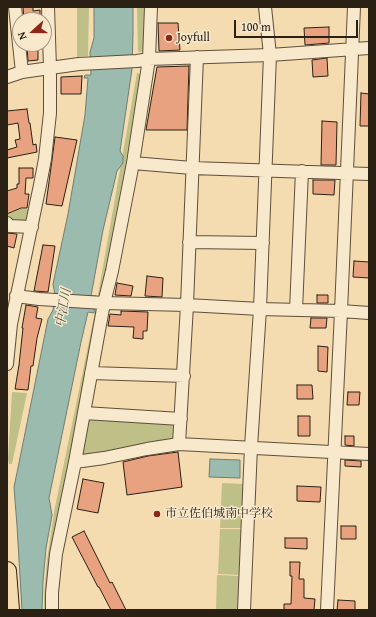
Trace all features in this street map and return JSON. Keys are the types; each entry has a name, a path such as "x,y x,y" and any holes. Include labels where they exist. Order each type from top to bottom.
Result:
{"highway":[{"path":"7,571 10,610"}],"street":[{"path":"15,7 22,72"},
{"path":"7,364 9,324 32,227 40,185 50,113 48,7"},
{"path":"52,610 52,592 56,554 84,413 102,302 133,163 149,59 154,7"},
{"path":"244,610 266,170 270,55 265,7"},
{"path":"327,610 354,7"},
{"path":"8,73 79,64 149,59 270,55 369,48"},
{"path":"179,444 184,376 197,57"},
{"path":"133,163 192,168 369,174"},
{"path":"296,310 302,171"},
{"path":"7,223 9,226 32,227"},
{"path":"190,242 263,243"},
{"path":"16,296 40,299 102,302 369,313"},
{"path":"91,373 184,376"},
{"path":"84,413 181,419"},
{"path":"75,462 179,444 369,454"}],"green space":[{"path":"77,7 89,7 88,56 77,57"},
{"path":"137,7 146,7 147,51 138,52"},
{"path":"137,73 143,75 104,296 98,295"},
{"path":"20,209 28,209 25,225 10,221 7,215"},
{"path":"96,307 103,308 50,610 44,610 47,560 54,512"},
{"path":"12,392 27,393 12,464 9,464 8,459"},
{"path":"86,415 179,421 178,443 78,459"},
{"path":"222,483 244,484 243,528 220,528"},
{"path":"220,529 243,529 241,575 218,574"},
{"path":"217,575 241,576 239,610 216,610"}],"water":[{"name":"中江川","path":"94,7 133,7 132,69 120,151 123,156 123,163 117,171 103,230 91,296 96,296 94,313 88,312 49,498 52,515 46,548 42,610 22,610 14,487 48,319 53,310 55,295 53,284 68,214 85,115 88,78 84,78 85,75 91,75 90,52 94,38"},
{"path":"210,459 240,460 240,478 209,477"}],"building":[{"path":"23,7 33,7 33,11 40,10 40,12 23,12"},
{"name":"Joyfull","path":"158,23 178,23 180,50 159,51"},
{"path":"329,27 329,43 305,45 304,28"},
{"path":"27,52 38,52 38,60 28,61"},
{"path":"327,58 328,76 313,77 312,60"},
{"path":"189,66 187,130 146,130 157,67"},
{"path":"82,76 81,94 61,94 61,77"},
{"path":"361,93 369,94 369,126 360,126"},
{"path":"27,109 33,145 36,144 37,152 7,158 7,150 17,147 15,140 20,139 18,123 7,125 7,111"},
{"path":"322,121 337,122 336,165 321,165"},
{"path":"55,137 77,140 62,206 46,204"},
{"path":"19,168 33,168 33,178 26,178 25,194 29,194 27,208 21,208 7,214 7,191 17,188 17,184 19,184"},
{"path":"313,180 335,180 334,195 313,194"},
{"path":"7,233 17,234 14,248 7,246"},
{"path":"43,245 55,246 48,292 34,291"},
{"path":"354,261 369,262 369,278 353,277"},
{"path":"147,276 163,278 162,297 145,296"},
{"path":"117,283 133,286 131,296 115,295"},
{"path":"317,295 328,295 328,303 317,303"},
{"path":"26,305 38,307 36,318 42,319 37,338 33,366 31,366 28,390 15,389"},
{"path":"121,311 148,312 147,331 143,331 143,339 133,338 134,327 108,326 110,314 121,315"},
{"path":"311,318 327,318 326,328 310,328"},
{"path":"318,346 328,347 327,372 318,371"},
{"path":"297,385 312,385 313,399 297,399"},
{"path":"348,392 360,392 359,405 347,405"},
{"path":"298,416 310,416 310,436 298,436"},
{"path":"345,436 354,436 354,446 345,445"},
{"path":"178,452 182,487 127,495 123,462 148,456"},
{"path":"345,460 361,461 361,467 345,466"},
{"path":"83,479 104,483 98,513 77,509"},
{"path":"297,486 321,487 320,502 297,501"},
{"path":"341,526 356,526 356,539 341,539"},
{"path":"84,531 110,583 112,582 126,610 111,610 98,587 72,537"},
{"path":"285,538 307,538 307,549 285,548"},
{"path":"290,562 300,562 299,579 304,579 304,598 315,599 314,610 284,610 284,604 291,604 292,576 290,576"},
{"path":"338,600 355,601 355,610 337,610"}],"place":[{"name":"Joyfull","path":"169,38"},
{"name":"市立佐伯城南中学校","path":"157,514"}]}
